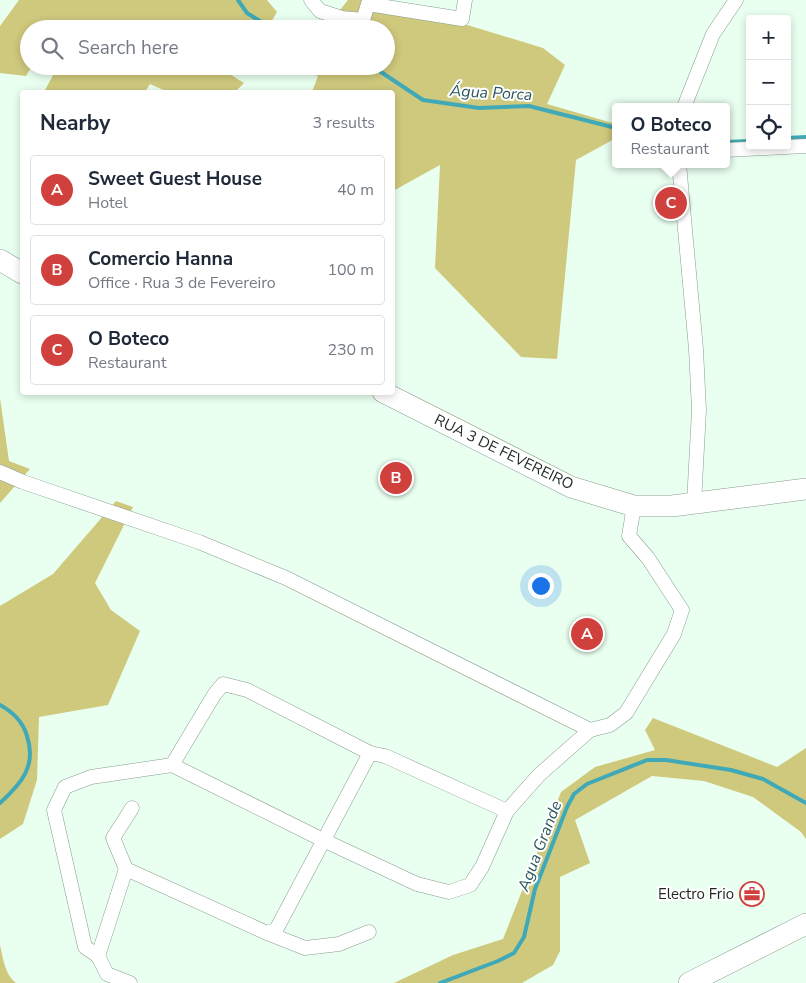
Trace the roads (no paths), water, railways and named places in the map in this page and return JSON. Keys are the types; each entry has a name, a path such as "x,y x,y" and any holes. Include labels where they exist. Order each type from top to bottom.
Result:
{"main road":[{"path":"0,260 20,272"},
{"name":"RUA 3 DE FEVEREIRO","path":"390,395 571,487 634,506 672,506 806,489"},
{"path":"689,983 806,924"}],"street":[{"path":"311,0 320,11 342,18 362,20 368,4 462,19 465,0"},
{"path":"686,103 714,34 736,0"},
{"path":"730,150 806,146"},
{"path":"679,168 696,349 699,410 694,503"},
{"path":"0,472 23,482 199,542 286,578 590,730"},
{"path":"130,983 107,974 98,956 85,947 54,810 65,787 91,777 172,765 417,884 450,892 470,885 482,867 507,811 539,775 590,730 610,725 626,713 674,634 682,610 648,558 629,536 634,506"},
{"path":"172,765 214,695 223,684 247,690 370,753 385,756 507,811"},
{"path":"267,933 276,930 370,753"},
{"path":"98,956 126,869 113,838 132,808"},
{"path":"126,869 267,933 305,948 339,944 368,932"}],"waterway":[{"name":"Água Porca","path":"238,0 247,13 258,20"},
{"name":"Água Porca","path":"386,75 423,100 479,108 529,106 612,127"},
{"path":"791,138 806,137"},
{"path":"730,142 746,141"},
{"name":"Agua Grande","path":"0,705 13,714 23,726 30,747 30,756 25,774 0,803"},
{"name":"Agua Grande","path":"440,983 514,953 524,937 535,889 567,807 574,794 587,784 647,760 666,760 731,770 763,779 806,803"}],"place":[{"name":"O Boteco","path":"671,203"},
{"name":"Comercio Hanna","path":"396,478"},
{"name":"Sweet Guest House","path":"587,634"},
{"name":"Electro Frio","path":"752,894"}]}
